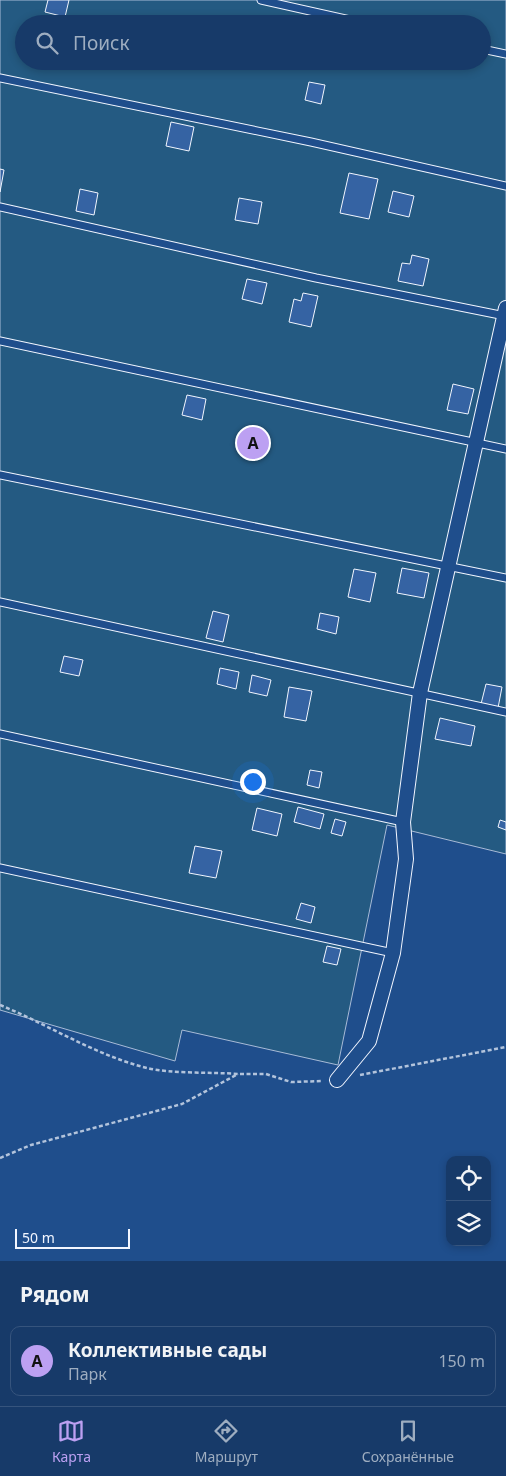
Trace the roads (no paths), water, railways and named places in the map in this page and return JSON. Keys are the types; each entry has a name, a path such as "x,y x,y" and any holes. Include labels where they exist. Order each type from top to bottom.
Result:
{"street":[{"path":"337,1080 369,1041 393,953 406,859 403,822 420,693 478,442 505,313"}],"lane":[{"path":"261,0 328,15"},
{"path":"491,51 506,54"},
{"path":"0,78 311,142 506,186"},
{"path":"0,206 316,278 505,313"},
{"path":"0,341 506,449"},
{"path":"0,475 450,565 506,578"},
{"path":"0,602 506,712"},
{"path":"0,734 403,822"},
{"path":"0,868 393,953"}],"place":[{"name":"Коллективные сады","path":"253,443"}]}
